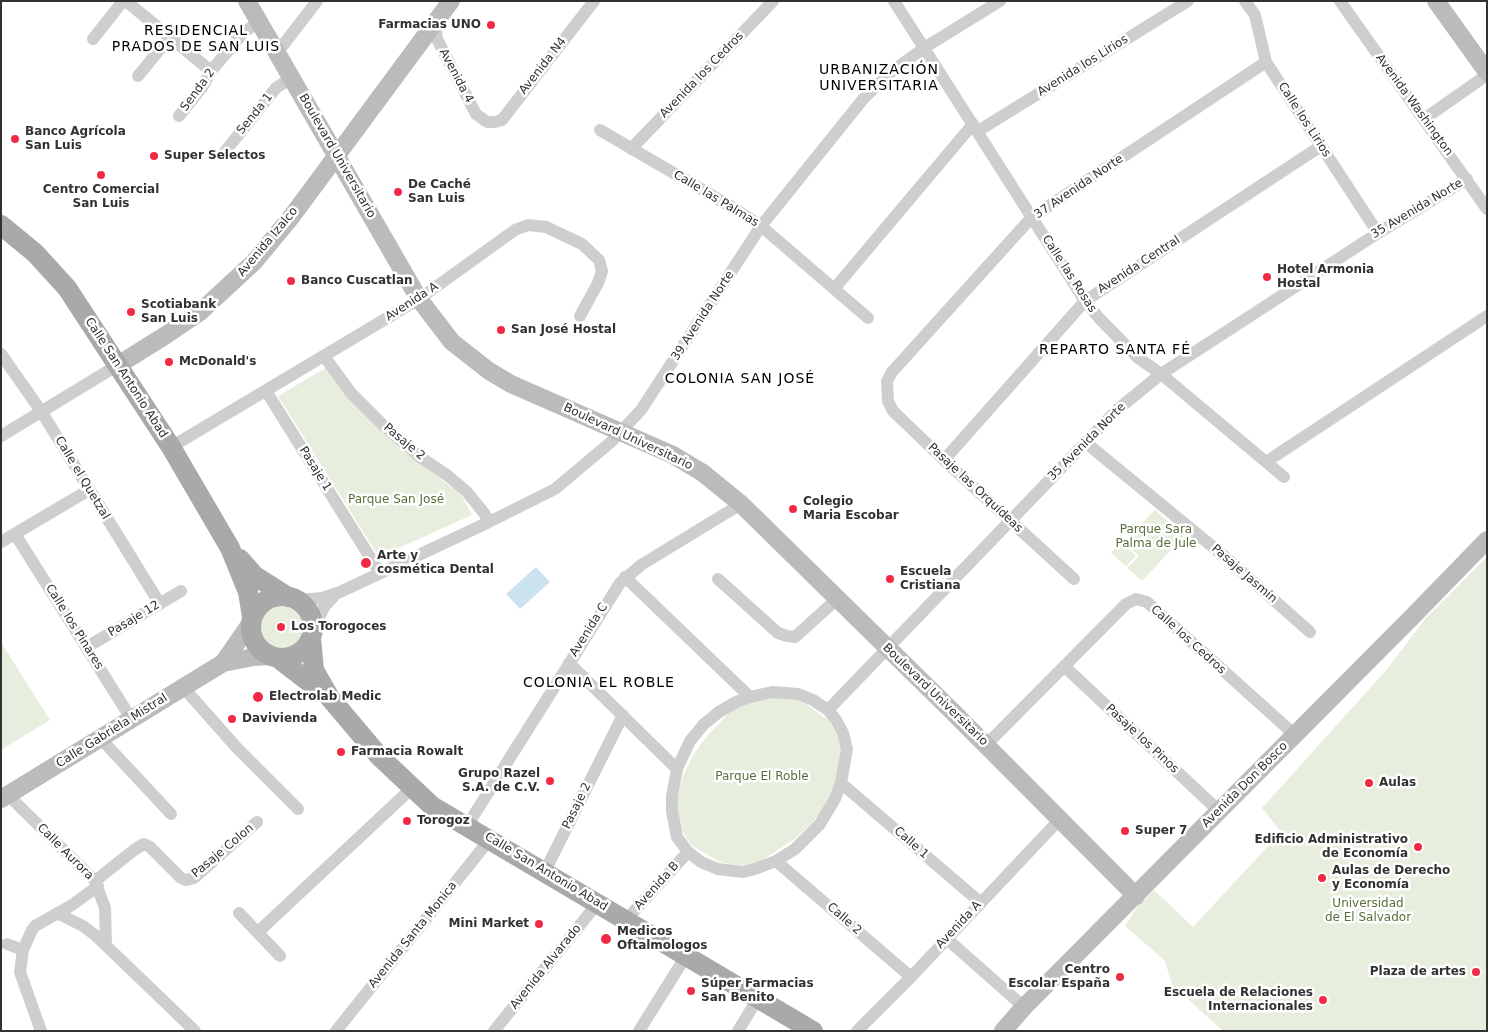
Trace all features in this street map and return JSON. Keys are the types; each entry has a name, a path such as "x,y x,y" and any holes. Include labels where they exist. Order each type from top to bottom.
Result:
{"main road":[{"name":"Calle San Antonio Abad","path":"1,225 35,253 67,288 171,447 230,548 248,592 251,621"},
{"name":"Calle San Antonio Abad","path":"230,548 255,576 292,598"},
{"path":"275,597 292,598 305,606 310,614 312,634 305,648 297,654 290,657 274,657 261,651 256,645 252,635 251,621 257,608 265,601 275,597"},
{"name":"Calle San Antonio Abad","path":"312,634 314,670 330,698"},
{"name":"Calle San Antonio Abad","path":"274,657 301,674 330,698 379,756 432,806 813,1031"}],"street":[{"path":"93,39 124,1 211,70"},
{"name":"Boulevard Universitario","path":"248,1 419,299 452,342 489,371 537,396 684,461 703,473 741,504 986,745 1136,896"},
{"path":"277,53 317,1"},
{"name":"Avenida Izalco","path":"1,436 118,365 200,312 247,269 272,241 451,1"},
{"name":"Avenida N4","path":"487,122 502,120 594,1"},
{"name":"Avenida los Cedros","path":"631,149 773,1"},
{"name":"Calle las Rosas","path":"894,1 1085,301 1116,338 1137,357 1161,374 1284,477"},
{"name":"39 Avenida Norte","path":"292,598 322,598 340,592 555,489 621,433 642,410 761,226 864,98 891,72 924,48 1000,1"},
{"name":"Avenida los Lirios","path":"834,289 976,128 1188,1"},
{"name":"Calle los Lirios","path":"1245,1 1255,15 1266,62 1378,233"},
{"name":"Avenida Washington","path":"1340,1 1487,209"},
{"path":"1424,119 1487,74 1436,1"},
{"name":"Senda 2","path":"178,116 203,86 211,70 246,30 260,22"},
{"name":"Avenida 4","path":"435,24 437,40 476,114 487,122"},
{"path":"138,76 170,37"},
{"name":"37 Avenida Norte","path":"886,390 886,381 892,372 1032,217 1266,62"},
{"name":"Senda 1","path":"223,154 276,88 291,78"},
{"name":"Calle las Palmas","path":"600,130 735,208 761,226 868,318"},
{"name":"Avenida Central","path":"944,460 1085,301 1321,146"},
{"name":"35 Avenida Norte","path":"828,710 1117,410 1161,374 1378,233 1467,179"},
{"name":"Avenida A","path":"171,447 419,299 515,230 528,225 546,227 582,244 599,260 602,271 598,283 580,316"},
{"path":"1266,462 1487,316"},
{"name":"Calle el Quetzal","path":"1,354 42,411 160,604"},
{"name":"Pasaje 2","path":"324,356 352,393 383,425 420,457 447,475 467,492 489,522"},
{"name":"Pasaje las Orquídeas","path":"886,390 888,401 893,411 1074,579"},
{"name":"Pasaje 1","path":"266,391 380,573"},
{"name":"Pasaje Jasmín","path":"1085,442 1224,556 1310,632"},
{"path":"1,542 89,490"},
{"name":"Avenida C","path":"467,826 615,590 626,577 741,504"},
{"name":"Calle los Pinares","path":"16,534 132,720"},
{"name":"Avenida Don Bosco","path":"1003,1031 1024,1007 1487,540"},
{"path":"626,577 750,697"},
{"path":"718,579 778,633 787,636 795,637 837,599"},
{"name":"Pasaje 12","path":"87,647 181,591"},
{"name":"39 Avenida Norte","path":"312,634 324,607 330,599 340,592"},
{"name":"Calle los Cedros","path":"1065,667 1126,604 1136,599 1147,602 1294,735"},
{"name":"Calle Gabriela Mistral","path":"223,662 251,621"},
{"name":"Calle Gabriela Mistral","path":"4,797 132,720 223,662 254,657 274,657"},
{"path":"569,663 677,769"},
{"path":"986,745 1065,667"},
{"name":"Pasaje los Pinos","path":"1065,667 1219,811"},
{"path":"183,687 237,748 298,809"},
{"path":"772,692 798,694 813,700 828,710 843,733 846,750 841,783 835,799 820,824 795,849 776,860 749,871 732,872 709,866 688,852 678,837 672,811 672,790 677,769 690,741 704,724 728,706 750,697 772,692"},
{"name":"Pasaje 2","path":"545,871 623,715"},
{"path":"101,739 171,814"},
{"name":"Calle 1","path":"841,783 980,903"},
{"path":"258,932 412,788"},
{"name":"Calle Aurora","path":"4,797 97,884 105,908 106,944"},
{"name":"Avenida A","path":"857,1031 911,977 1060,819"},
{"name":"Pasaje Colon","path":"97,884 134,850 144,844 150,847 178,876 183,879 194,878 257,822"},
{"name":"Avenida Santa Monica","path":"336,1031 490,839"},
{"name":"Avenida B","path":"626,920 688,852"},
{"name":"Calle 2","path":"776,860 911,977"},
{"path":"41,1031 20,972 22,950 32,930 40,923 86,897 97,884"},
{"name":"Avenida Alvarado","path":"494,1031 598,904"},
{"path":"57,913 83,926 106,944 195,1031"},
{"path":"240,913 280,956"},
{"path":"947,939 1024,1007"},
{"path":"7,944 22,950"},
{"path":"639,1031 686,956"},
{"path":"738,1031 758,998"}],"green space":[{"name":"Parque San José","path":"327,367 384,434 461,495 472,515 379,557 278,396"},
{"name":"Parque Sara Palma de Jule","path":"1155,510 1184,536 1142,581 1127,568 1139,556 1124,542"},
{"path":"1121,542 1136,556 1126,566 1111,553"},
{"name":"Universidad de El Salvador","path":"1487,557 1487,1031 1223,1031 1172,985 1165,961 1125,926 1137,907 1154,890 1193,927 1281,832 1262,808 1388,668 1425,619"},
{"path":"287,602 300,609 306,617 306,637 300,645 292,651 277,652 264,645 258,637 257,622 264,609 272,603"},
{"path":"1,642 50,720 1,750"},
{"name":"Parque El Roble","path":"773,694 798,700 806,704 828,720 836,733 844,754 829,803 796,838 764,859 752,865 720,862 692,846 678,825 678,795 683,776 693,755 708,735 729,713"}],"water":[{"path":"536,567 550,582 520,609 506,594"}],"place":[{"name":"Farmacias UNO","path":"491,25"},
{"name":"Banco Agrícola San Luis","path":"15,139"},
{"name":"Super Selectos","path":"154,156"},
{"name":"Centro Comercial San Luis","path":"101,175"},
{"name":"De Caché San Luis","path":"398,192"},
{"name":"Hotel Armonia Hostal","path":"1267,277"},
{"name":"Banco Cuscatlan","path":"291,281"},
{"name":"Scotiabank San Luis","path":"131,312"},
{"name":"San José Hostal","path":"501,330"},
{"name":"McDonald's","path":"169,362"},
{"name":"Colegio Maria Escobar","path":"793,509"},
{"name":"Arte y cosmética Dental","path":"366,563"},
{"name":"Escuela Cristiana","path":"890,579"},
{"name":"Los Torogoces","path":"281,627"},
{"name":"Electrolab Medic","path":"258,697"},
{"name":"Davivienda","path":"232,719"},
{"name":"Farmacia Rowalt","path":"341,752"},
{"name":"Grupo Razel S.A. de C.V.","path":"550,781"},
{"name":"Aulas","path":"1369,783"},
{"name":"Torogoz","path":"407,821"},
{"name":"Super 7","path":"1125,831"},
{"name":"Edificio Administrativo de Economía","path":"1418,847"},
{"name":"Aulas de Derecho y Economía","path":"1322,878"},
{"name":"Mini Market","path":"539,924"},
{"name":"Medicos Oftalmologos","path":"606,939"},
{"name":"Plaza de artes","path":"1476,972"},
{"name":"Centro Escolar España","path":"1120,977"},
{"name":"Súper Farmacias San Benito","path":"691,991"},
{"name":"Escuela de Relaciones Internacionales","path":"1323,1000"}],"district":[{"name":"RESIDENCIAL PRADOS DE SAN LUIS","path":"196,40"},
{"name":"URBANIZACIÓN UNIVERSITARIA","path":"879,78"},
{"name":"REPARTO SANTA FÉ","path":"1115,350"},
{"name":"COLONIA SAN JOSÉ","path":"740,379"},
{"name":"COLONIA EL ROBLE","path":"599,683"}]}
